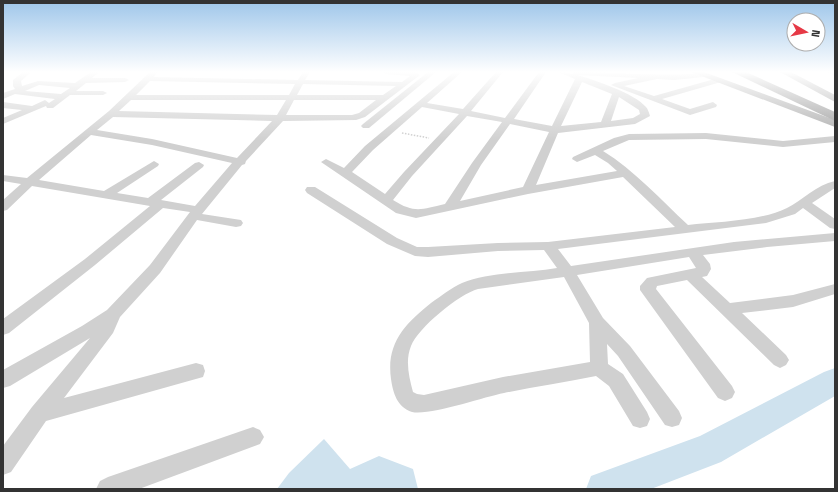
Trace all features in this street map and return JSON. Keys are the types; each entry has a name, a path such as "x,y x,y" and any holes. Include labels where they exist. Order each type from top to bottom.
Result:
{"highway":[{"path":"787,95 835,117"},
{"path":"798,95 835,112"}],"main road":[{"path":"758,95 835,124"}],"street":[{"path":"5,119 31,108 47,104 66,95"},
{"path":"3,380 88,331 113,314 155,269 196,213 280,118 293,95"},
{"path":"110,114 280,118 358,117 387,95"},
{"path":"366,126 405,95"},
{"path":"345,173 370,148 431,95"},
{"path":"386,201 438,140 480,95"},
{"path":"449,208 476,165 527,95"},
{"path":"528,190 554,130 572,95"},
{"path":"605,125 614,95"},
{"path":"421,104 554,130 605,125 642,119 646,112 639,103 626,95"},
{"path":"638,95 690,112 713,105"},
{"path":"653,99 667,95"},
{"path":"3,207 30,182 130,97 383,98"},
{"path":"3,105 31,108"},
{"path":"89,132 152,142 241,162"},
{"path":"577,159 618,140 630,137 706,136 783,144 835,139"},
{"path":"596,151 612,161 626,173 686,230"},
{"path":"326,162 400,210 409,214 423,214 528,190 626,173"},
{"path":"106,195 154,164"},
{"path":"3,328 90,262 199,165"},
{"path":"3,178 155,203 236,223"},
{"path":"311,190 392,241 415,251 434,252 522,245 548,246 766,219 791,212 824,189 835,184"},
{"path":"804,203 835,225"},
{"path":"640,419 616,380 599,368 503,385 433,403 413,403 405,398 399,377 400,351 406,336 420,322 450,297 468,287 491,281 568,272 762,242 835,237"},
{"path":"548,246 568,272 597,323 624,352 672,418"},
{"path":"692,252 703,264 704,269 702,272 652,282 648,286 648,290 725,392"},
{"path":"690,274 780,360"},
{"path":"727,309 793,301 835,289"},
{"path":"3,464 39,414 91,350 107,328 113,314"},
{"path":"597,323 599,368"},
{"path":"39,414 196,371"},
{"path":"108,489 253,437"}],"path":[{"path":"391,130 438,140"}],"water":[{"path":"324,439 350,469 379,456 413,469 418,489 277,489 289,473"}],"waterway":[{"path":"604,489 709,450 835,381"}]}
